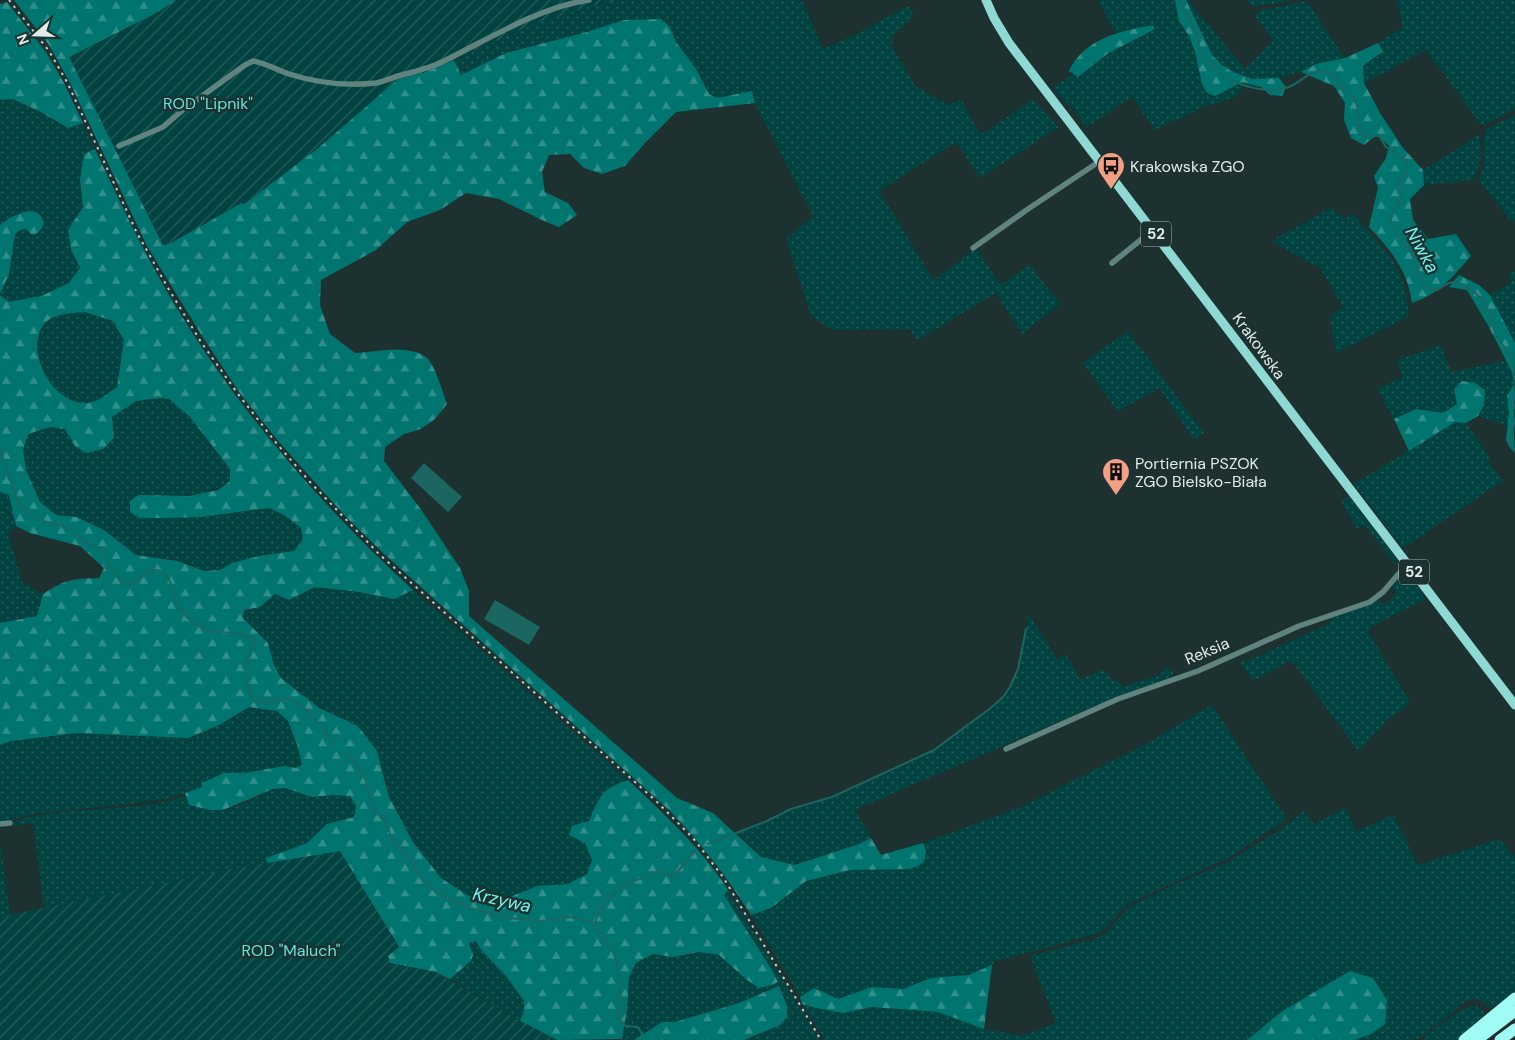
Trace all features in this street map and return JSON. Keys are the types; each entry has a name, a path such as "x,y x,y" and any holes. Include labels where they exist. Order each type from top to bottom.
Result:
{"highway":[{"path":"1464,1040 1515,998"},
{"path":"1477,1040 1515,1011"},
{"path":"1500,1040 1515,1029"}],"main road":[{"name":"Krakowska","path":"986,0 997,24 1009,43 1515,705"}],"street":[{"path":"119,146 163,127 184,109 253,61 293,75 318,81 378,83 441,62 470,46 564,5 589,0"},
{"path":"974,248 1035,204 1100,161"},
{"path":"1112,262 1153,230"},
{"name":"Reksia","path":"1006,749 1118,699 1198,671 1299,626 1370,602 1383,592 1408,563"},
{"path":"0,824 10,822"}],"green space":[{"path":"14,0 176,0 160,11 119,156 163,245 171,243 241,203 244,204 318,148 398,79 425,72 454,60 461,75 506,53 587,32 624,20 661,19 670,27 676,42 696,69 709,94 717,98 752,91 755,103 676,112 625,166 602,174 584,168 570,154 549,155 542,172 545,192 568,203 577,215 559,227 499,199 466,193 440,210 407,222 376,250 321,280 320,305 330,334 355,353 392,350 412,351 427,358 433,367 447,404 435,419 421,429 404,434 385,447 384,461 420,508 460,568 469,591 469,616 677,798 713,813 761,857 795,865 859,844 871,838 881,855 923,843 926,851 925,859 920,865 910,869 850,870 806,881 771,908 751,915 713,861 669,810 383,553 346,517 279,442 239,392 147,246 69,81 49,45"},
{"name":"ROD \"Lipnik\"","path":"176,0 625,0 587,7 534,24 425,72 398,79 318,148 244,204 241,203 171,243 163,245 69,57 160,11"},
{"path":"625,0 802,0 823,49 855,35 908,6 914,16 893,35 892,46 915,86 948,105 961,99 979,132 984,133 1033,99 1059,127 980,178 956,142 879,191 934,280 976,248 1001,285 1030,265 1060,304 1022,334 996,293 918,340 909,329 832,330 811,316 786,239 813,216 755,103 752,91 717,99 709,93 696,69 676,42 670,27 661,19 624,20 587,32 506,53 461,75 454,60 534,24 587,7"},
{"path":"1098,0 1175,0 1179,21 1189,36 1199,66 1215,96 1242,82 1261,87 1243,87 1236,97 1204,107 1155,130 1132,97 1086,128 1073,108 1053,88 1073,74 1078,77 1107,54 1135,40 1152,25 1115,32"},
{"path":"1175,0 1186,0 1212,55 1222,65 1233,72 1252,79 1279,78 1286,87 1282,96 1270,95 1261,87 1242,82 1215,96 1207,93 1202,84 1195,52 1189,36 1179,21"},
{"path":"1186,0 1188,0 1245,69 1273,41 1255,16 1257,11 1307,1 1345,58 1316,64 1301,72 1279,78 1252,79 1233,72 1212,55"},
{"path":"1247,0 1288,0 1289,1 1253,7"},
{"path":"1397,0 1515,0 1515,109 1481,125 1426,50 1364,83 1363,66 1382,51 1378,43 1403,27"},
{"path":"7,2 46,52 64,83 83,123 68,128 41,112 13,99 0,100 0,4"},
{"path":"1153,25 1155,29 1107,54 1078,77 1069,71 1084,51 1094,44 1116,33"},
{"path":"1378,43 1383,51 1363,66 1364,83 1380,113 1403,148 1423,170 1424,185 1410,199 1413,220 1428,239 1456,234 1471,256 1438,290 1412,303 1407,281 1397,262 1369,227 1378,188 1374,176 1386,158 1389,146 1377,135 1364,145 1351,138 1344,120 1345,103 1334,86 1301,72 1316,64 1345,58"},
{"path":"13,99 41,112 68,128 83,123 95,149 84,154 80,179 83,207 68,230 71,249 80,267 70,283 41,296 9,302 0,294 9,273 15,234 20,230 26,229 31,234 19,214 0,225 0,100"},
{"path":"1515,115 1515,221 1510,220 1479,180 1484,164 1483,140 1486,129"},
{"path":"1479,135 1482,155 1474,180 1424,185 1423,170"},
{"path":"95,149 137,237 165,288 218,371 247,410 309,485 377,556 413,590 394,599 359,592 315,587 289,600 275,594 260,607 244,610 243,618 268,643 274,665 281,678 319,708 358,726 377,751 389,797 413,842 441,878 467,895 488,902 510,897 537,886 568,884 587,874 592,860 585,843 569,835 572,826 589,821 603,794 619,783 628,780 655,805 706,859 728,890 724,895 778,982 759,988 719,955 699,952 673,957 653,954 636,963 629,977 627,1010 622,1039 557,1040 520,1021 524,1012 524,1001 506,976 482,951 476,941 469,943 473,955 471,961 450,979 435,972 390,963 387,956 399,947 340,852 267,864 266,858 307,843 327,824 354,817 356,806 350,796 312,797 285,788 273,789 223,810 210,810 189,805 185,793 202,787 202,783 224,773 244,773 284,766 296,768 302,765 297,744 288,721 277,711 249,707 219,725 188,738 77,733 11,741 0,745 0,623 37,616 43,594 58,585 70,581 99,578 104,568 80,546 30,533 16,526 9,495 0,492 0,295 9,302 41,296 69,283 80,268 71,249 68,230 83,207 80,179 84,154","holes":["85,312 113,321 124,340 117,387 98,400 84,403 70,400 58,391 48,379 41,365 37,350 39,335 45,323 64,314","159,398 169,399 190,417 230,469 230,481 218,490 189,496 138,495 130,501 130,512 140,518 200,517 269,508 286,516 301,528 303,539 294,551 259,556 232,563 220,570 204,571 178,561 136,555 104,530 77,517 56,515 40,502 26,470 23,450 28,434 50,427 65,429 75,446 86,453 103,449 114,438 112,417 136,401"]},
{"path":"1331,208 1345,219 1352,213 1391,258 1403,283 1409,316 1336,353 1330,316 1343,307 1319,267 1271,241"},
{"path":"28,211 42,217 44,223 36,234 31,234 26,229 20,230 15,234 9,274 0,294 0,225 11,217"},
{"path":"1515,271 1515,343 1490,295 1512,282 1508,275"},
{"path":"1459,275 1479,285 1490,295 1515,343 1515,453 1506,440 1509,413 1507,396 1514,384 1512,372 1467,290 1449,287"},
{"path":"85,312 113,321 124,340 117,387 98,400 84,403 70,400 58,391 48,379 41,365 37,350 39,335 45,323 64,314"},
{"path":"1128,331 1204,433 1194,439 1159,388 1118,412 1083,363"},
{"path":"1441,345 1451,372 1505,361 1512,372 1514,384 1507,396 1508,426 1478,416 1484,405 1457,404 1443,413 1416,409 1394,419 1377,389 1403,377 1397,360"},
{"path":"1462,381 1475,383 1485,390 1484,405 1478,416 1466,423 1455,422 1409,451 1394,419 1416,409 1443,413 1457,404 1454,389"},
{"path":"159,398 169,399 190,417 230,469 230,481 208,491 186,496 138,495 140,518 200,517 269,508 286,516 301,528 303,539 294,551 259,556 232,563 220,570 204,571 178,560 136,555 104,530 77,517 56,515 40,502 26,470 23,450 28,434 50,427 66,429 75,446 113,438 111,417 136,401"},
{"path":"1455,422 1466,423 1491,459 1488,461 1503,481 1403,548 1354,484"},
{"path":"0,492 9,494 16,526 8,533 23,584 43,594 37,616 0,623"},
{"path":"1349,497 1396,558 1396,566 1366,526 1356,528 1341,501"},
{"path":"1405,575 1409,576 1426,599 1367,629 1410,703 1387,721 1358,751 1291,660 1253,681 1240,662 1250,660 1332,622 1331,618 1379,601 1385,605 1397,593 1392,587 1399,578 1401,579"},
{"path":"315,587 359,592 394,599 413,590 628,780 614,785 585,843 592,860 587,874 568,884 537,886 510,897 488,902 467,895 441,878 413,842 389,797 385,776 358,726 319,708 281,678 274,665 268,643 243,618 244,610 260,607 275,594 289,600"},
{"path":"1029,614 1057,660 1066,654 1080,679 1104,670 1113,681 1120,682 1122,687 1160,675 1160,673 1164,672 1163,669 1167,668 1173,671 1173,676 1102,703 855,810 871,838 859,844 795,865 761,857 737,833 767,822 791,810 833,798 920,758 949,740 994,707 1004,698 1019,670"},
{"path":"1212,705 1287,819 1232,856 1126,905 1105,929 1099,933 995,961 992,965 969,975 931,978 903,989 872,987 838,999 814,988 800,997 751,915 771,908 806,881 850,870 910,869 920,865 926,851 923,843 1019,808 1144,745"},
{"path":"249,707 274,710 283,715 295,735 302,765 297,768 284,766 244,773 224,773 202,787 171,798 38,813 0,822 0,745 11,741 77,733 188,737 219,725"},
{"path":"285,788 312,797 350,796 356,806 354,817 327,824 307,843 266,858 267,864 340,851 244,872 241,868 232,869 44,908 33,823 11,826 13,822 34,816 77,810 122,808 165,802 186,796 189,805 209,809 229,809 268,792"},
{"path":"1345,808 1356,831 1394,815 1417,865 1500,839 1515,858 1515,990 1496,1006 1489,1007 1477,999 1467,1000 1421,1037 1402,1040 1354,1040 1369,1035 1281,1012 1247,1040 825,1040 802,1004 843,1013 872,1007 938,1012 984,1029 1023,1036 1056,1023 1030,956 1091,940 1105,934 1129,907 1230,861 1283,828 1303,811 1314,824"},
{"path":"0,842 10,915 0,917"},
{"name":"ROD \"Maluch\"","path":"340,851 399,947 388,956 390,963 436,972 520,1021 557,1040 0,1040 0,917 232,869"},
{"path":"728,890 819,1040 744,1040 780,1025 775,988 739,1003 675,1022 662,1022 634,1040 622,1040 627,1010 629,977 636,963 653,954 673,957 699,952 719,955 747,980 770,967 724,895"},
{"path":"476,941 482,951 506,976 524,1001 524,1012 520,1021 450,979 471,961 473,955 469,943"},
{"path":"992,965 984,1029 938,1012 872,1007 843,1013 802,1004 800,997 814,988 838,999 872,987 903,989 931,978 969,975"},
{"path":"1350,971 1373,978 1387,1000 1385,1024 1369,1035 1354,1040 1247,1040 1281,1012"},
{"path":"779,986 787,1006 787,1017 780,1025 744,1040 634,1040 662,1022 675,1022 739,1003"},
{"path":"1474,1006 1483,1011 1484,1017 1460,1040 1422,1040 1454,1015"}],"shaded area":[{"path":"424,463 462,497 448,512 411,478"},
{"path":"495,600 540,627 529,645 484,619"}],"waterway":[{"name":"Niwka","path":"1179,0 1193,27 1205,57 1214,68 1230,80 1251,87 1274,90 1293,85 1308,75 1319,71 1326,72 1337,78 1342,88 1356,102 1360,133 1364,136 1379,136 1386,147 1407,161 1407,172 1399,182 1401,199 1393,211 1391,220 1394,230 1412,254 1423,283 1430,289 1437,290 1454,282 1464,285 1474,292 1486,306 1495,333 1515,361"},
{"name":"Niwka","path":"1515,392 1513,404 1515,408"},
{"name":"Niwka","path":"1515,419 1510,443 1515,450"},
{"name":"Krzywa","path":"0,449 14,491 26,512 36,519 65,527 85,542 100,549 119,579 125,584 135,582 154,570 165,574 170,582 179,608 190,620 199,626 209,630 243,635 254,640 246,673 248,688 254,701 265,702 285,699 293,701 307,710 335,743"},
{"path":"708,844 767,821 791,809 832,797 934,750 1003,697 1018,669 1026,629"},
{"name":"Krzywa","path":"344,752 355,761 366,781 373,810 385,821 393,841 409,857 426,885 444,897 470,908 508,918 541,921 569,917 593,922 613,949 621,984 618,1019 626,1026 638,1027 642,1034 639,1040"},
{"path":"595,924 604,904 620,889 659,871 673,877 695,851"}],"railway":[{"path":"9,0 49,51 67,82 137,233 168,288 201,342 277,444 310,482 380,555 655,800 693,838 723,877 821,1040"}],"place":[{"name":"Krakowska ZGO","path":"1111,190"},
{"name":"Portiernia PSZOK ZGO Bielsko-Biała","path":"1116,496"}]}
